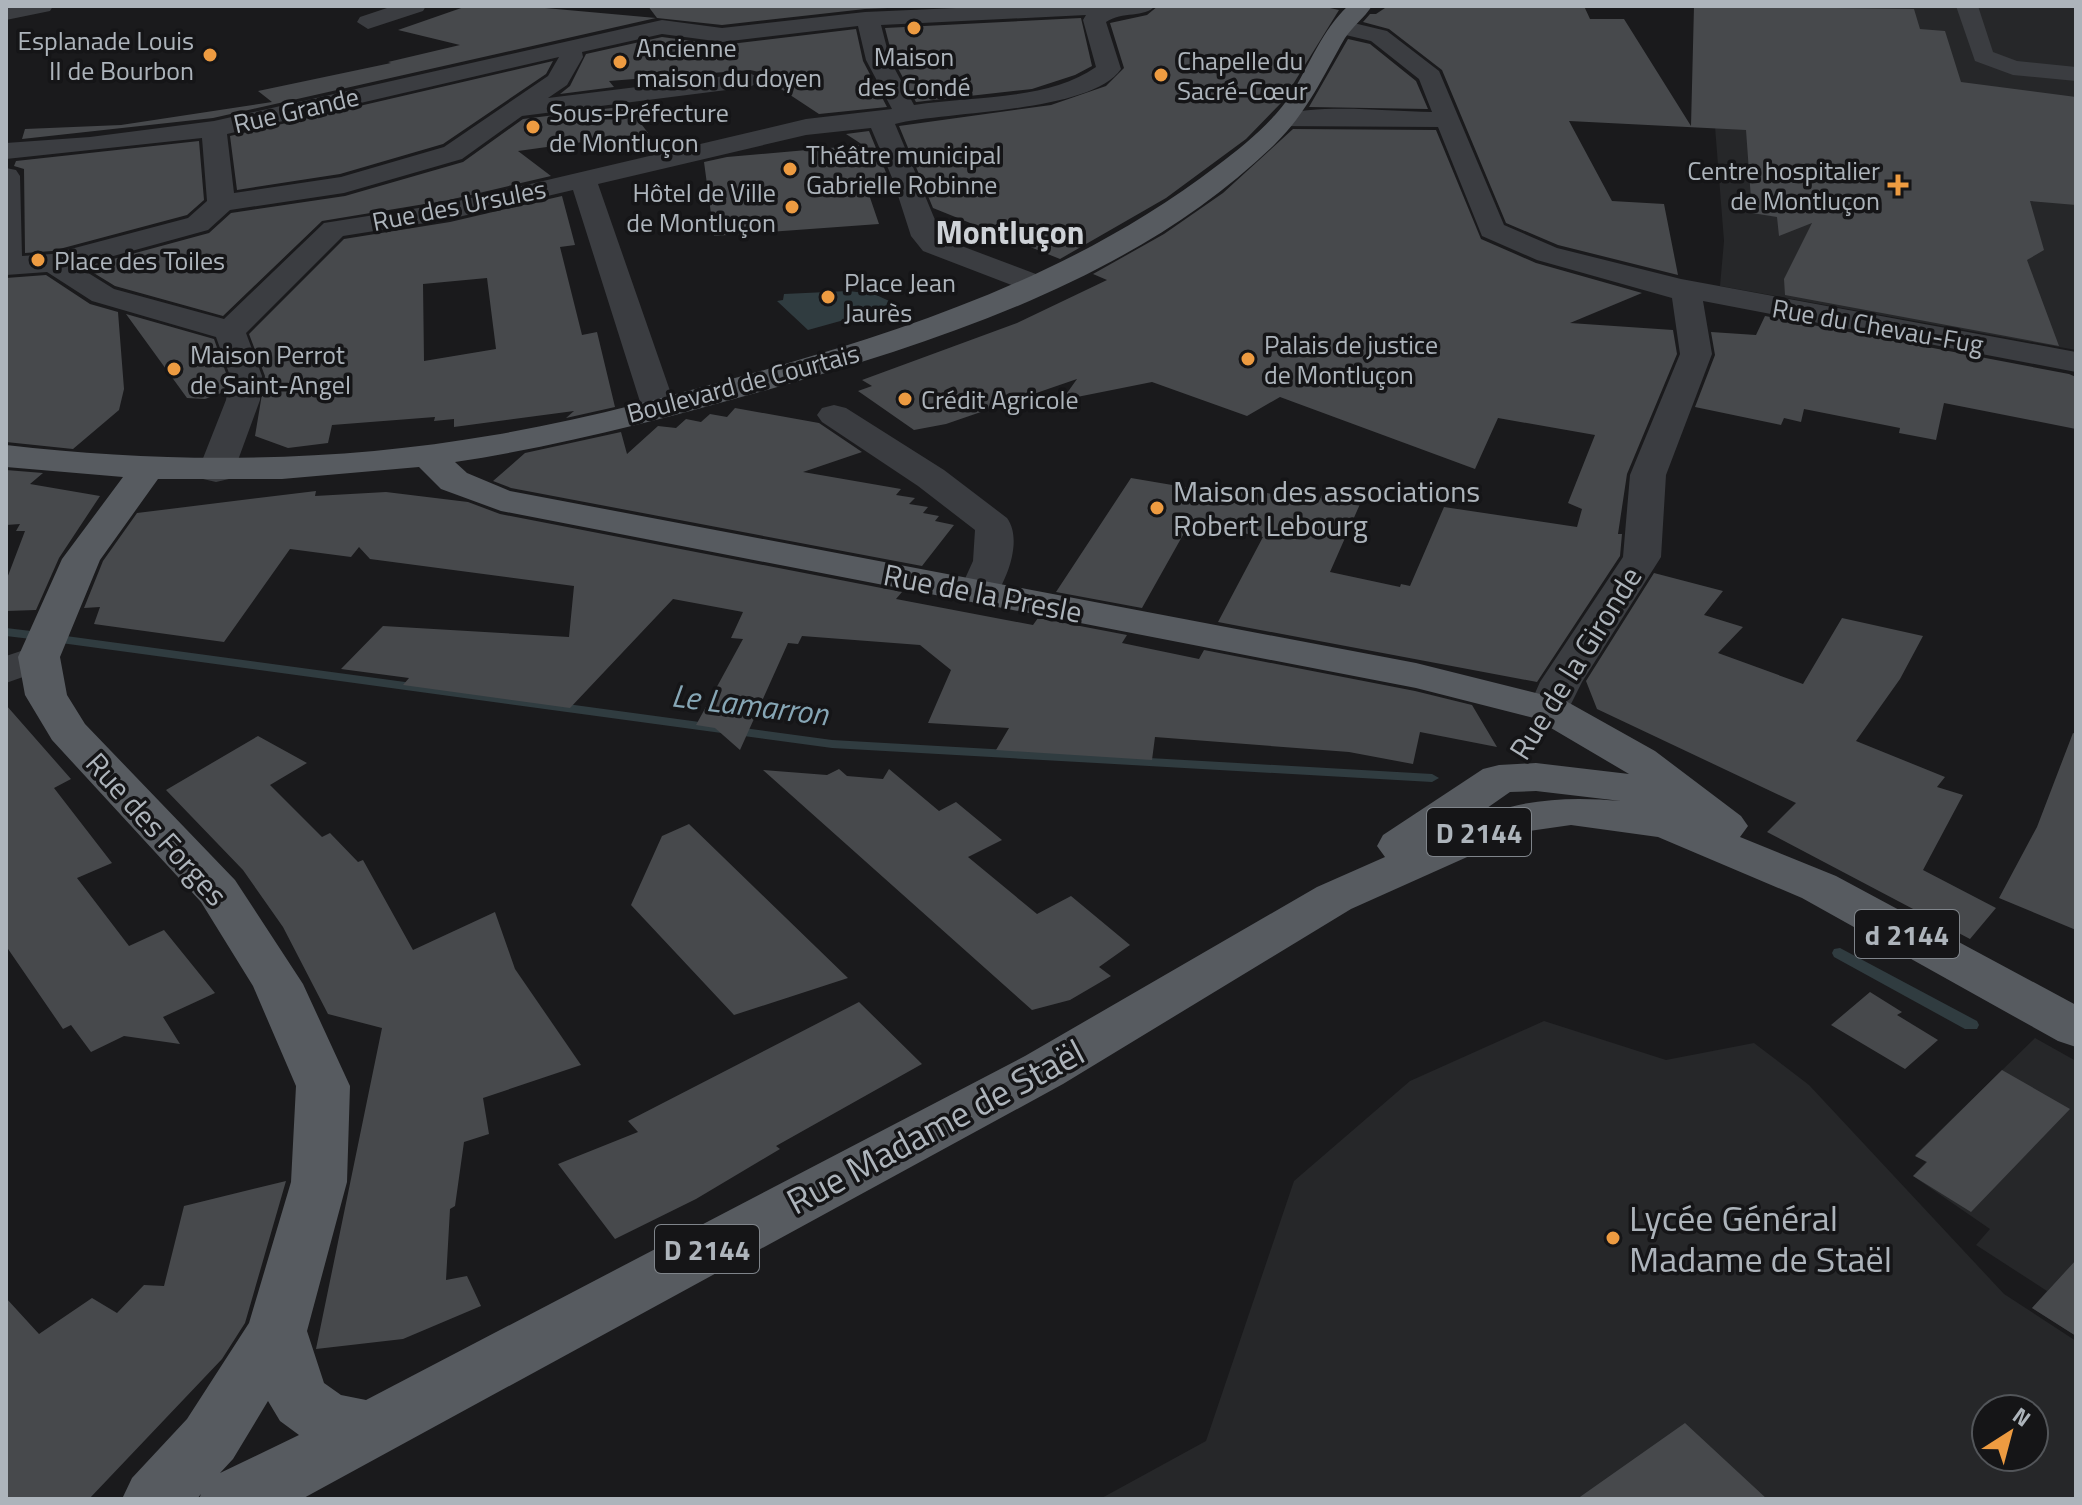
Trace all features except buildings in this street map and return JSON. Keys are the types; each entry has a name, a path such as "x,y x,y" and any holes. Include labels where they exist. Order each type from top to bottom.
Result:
{"main road":[{"name":"Boulevard de Courtais","path":"6,456 216,471 427,456 659,408 903,338 1038,285 1199,193 1290,112 1341,27 1361,6"},
{"name":"Rue de la Presle","path":"427,456 454,481 501,500 1416,676 1549,709 1639,760 1725,826"},
{"name":"Rue des Forges","path":"148,468 81,559 23,664 67,731 218,891 278,984 323,1086 319,1182 277,1331 210,1439 155,1499"},
{"name":"Rue de la Gironde","path":"1499,779 1518,759 1549,709"},
{"name":"D 2144","path":"1499,779 1536,777 1624,801 1819,887"},
{"name":"Rue Madame de Staël","path":"1334,898 1379,860 1499,779"},
{"name":"D 2144","path":"1624,801 1665,800 1725,826 1819,887"},
{"name":"Rue Madame de Staël","path":"251,1494 1044,1070 1334,898 1513,819 1624,801"},
{"name":"d 2144","path":"1819,887 2076,1028"},
{"name":"D 2144","path":"1995,981 2076,988"},
{"path":"277,1331 286,1373 302,1403 324,1421 371,1429"}],"street":[{"path":"6,13 42,6"},
{"path":"368,22 415,6"},
{"name":"Rue Grande","path":"6,151 90,145 214,129 662,27 722,35 868,19 1144,6"},
{"path":"1967,6 1983,56 2013,68 2076,74"},
{"path":"640,7 662,27"},
{"name":"Rue des Ursules","path":"334,229 450,211 583,180 666,150 806,127 880,120 906,113 1069,88 1091,81 1109,69 1094,20 1110,9"},
{"path":"868,19 878,60 906,113"},
{"path":"1341,27 1379,36 1430,76 1492,230 1547,254 1684,301"},
{"path":"722,35 736,65 806,127"},
{"path":"6,176 7,266 53,263 198,224 221,203 344,185 453,153 520,109 564,74 576,46"},
{"path":"520,109 651,101 750,80"},
{"path":"57,124 133,119 274,101 318,106"},
{"path":"1290,112 1337,117 1449,120"},
{"path":"880,120 908,184 925,236 933,245 1038,285"},
{"path":"214,129 221,203"},
{"path":"583,180 659,408"},
{"path":"230,331 334,229 344,185"},
{"path":"53,263 103,295 230,331"},
{"name":"Rue du Chevau-Fug","path":"1684,301 1744,302 2076,362"},
{"name":"Rue de la Gironde","path":"1549,709 1561,682 1642,557 1648,475 1696,354 1684,301"},
{"path":"216,471 243,400 246,376 230,331"},
{"path":"834,415 931,478 994,526 992,561 979,592"}],"shaded area":[{"name":"Centre hospitalier de Montluçon","path":"1743,6 2076,6 2076,350 1720,286 1724,241 1714,114 1746,53"},
{"path":"848,291 874,294 898,305 808,330 777,301 783,300 784,294"},
{"name":"Lycée Général Madame de Staël","path":"1544,1021 1666,1060 1754,1043 1809,1085 2004,1294 2076,1341 2076,1499 1100,1499 1206,1441 1294,1181 1410,1081"},
{"path":"2035,1038 2076,1061 2076,1336 2032,1308 2047,1291 1976,1245 1990,1229 1913,1176 1926,1162 1915,1155"}],"waterway":[{"name":"Le Lamarron","path":"6,632 31,635"},
{"name":"Le Lamarron","path":"66,640 832,744 1432,778"},
{"name":"Le Lamarron","path":"1840,953 1971,1025"}],"place":[{"name":"Maison des Condé","path":"914,28"},
{"name":"Esplanade Louis II de Bourbon","path":"210,55"},
{"name":"Ancienne maison du doyen","path":"620,62"},
{"name":"Chapelle du Sacré-Cœur","path":"1161,75"},
{"name":"Sous-Préfecture de Montluçon","path":"533,127"},
{"name":"Théâtre municipal Gabrielle Robinne","path":"790,169"},
{"name":"Centre hospitalier de Montluçon","path":"1898,185"},
{"name":"Hôtel de Ville de Montluçon","path":"792,207"},
{"name":"Place des Toiles","path":"38,260"},
{"name":"Place Jean Jaurès","path":"828,297"},
{"name":"Palais de justice de Montluçon","path":"1248,359"},
{"name":"Maison Perrot de Saint-Angel","path":"174,369"},
{"name":"Crédit Agricole","path":"905,399"},
{"name":"Maison des associations Robert Lebourg","path":"1157,508"},
{"name":"Lycée Général Madame de Staël","path":"1613,1238"}],"district":[{"name":"Montluçon","path":"1010,232"}]}
